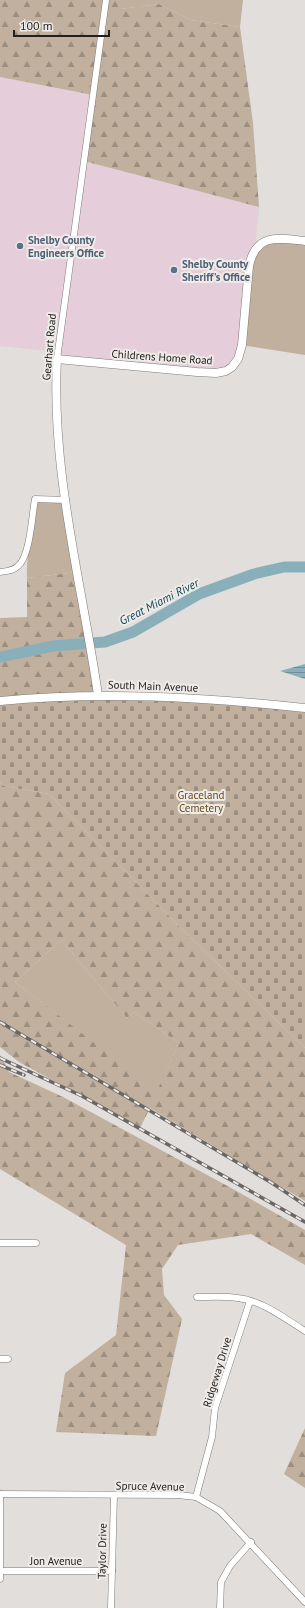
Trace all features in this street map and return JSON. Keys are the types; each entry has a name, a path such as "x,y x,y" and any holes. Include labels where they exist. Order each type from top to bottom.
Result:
{"street":[{"name":"Gearhart Road","path":"98,695 66,500 56,428 56,393 57,359 106,0"},
{"name":"Childrens Home Road","path":"57,359 197,372 226,371 232,367 238,359 242,345 249,266 255,248 262,242 279,238 305,241"},
{"path":"0,572 12,570 19,565 26,554 35,499 66,500"},
{"name":"South Main Avenue","path":"0,701 98,695 238,701 305,708"},
{"path":"0,1243 36,1243"},
{"path":"197,1297 238,1298 250,1301 271,1309 305,1331"},
{"name":"Ridgeway Drive","path":"196,1497 212,1437 215,1408 250,1301"},
{"path":"0,1359 8,1359"},
{"path":"0,1494 0,1579"},
{"name":"Spruce Avenue","path":"0,1494 178,1494 196,1497 220,1511 251,1542 305,1602"},
{"name":"Taylor Drive","path":"111,1608 114,1495"},
{"path":"220,1608 221,1582 230,1566 251,1542"},
{"name":"Jon Avenue","path":"0,1570 112,1571"}],"shaded area":[{"path":"0,77 93,95 84,161 259,207 255,248 238,359 226,371 57,359 58,352 0,346"}],"green space":[{"path":"0,0 121,0 121,9 159,4 191,20 240,27 253,123 259,207 84,161 93,95 0,77"},
{"path":"121,0 243,0 240,27 191,20 159,4 121,9"},
{"path":"305,241 305,355 242,345 249,266 262,242"},
{"path":"66,500 77,572 27,578 29,551 36,506 39,501"},
{"path":"77,572 98,695 0,701 0,618 27,617 27,578"},
{"name":"Graceland Cemetery","path":"98,695 305,708 305,1048 186,933 49,794 4,786 0,782 0,701"},
{"path":"0,782 4,786 49,794 186,933 305,1048 305,1201 150,1108 140,1128 19,1062 0,1047","holes":["61,940 127,1018 134,1012 179,1043 157,1091 15,982"]},
{"path":"61,940 127,1018 134,1012 179,1043 157,1092 15,982"},
{"path":"0,1055 9,1072 63,1097 233,1189 305,1230 305,1265 251,1234 178,1245 162,1269 164,1295 182,1319 156,1436 56,1432 65,1373 116,1335 126,1245 0,1169"},
{"path":"305,1428 305,1488 284,1474"}],"water":[{"path":"305,664 305,679 280,671"}],"waterway":[{"name":"Great Miami River","path":"0,657 53,646 105,642 133,632 199,594 254,574 284,567 305,567"}],"railway":[{"path":"0,1022 272,1183 305,1205"},
{"path":"0,1058 82,1096 305,1222"},
{"path":"0,1065 24,1075"}],"place":[{"name":"Shelby County Engineers Office","path":"20,246"},
{"name":"Shelby County Sheriff's Office","path":"174,270"}]}
